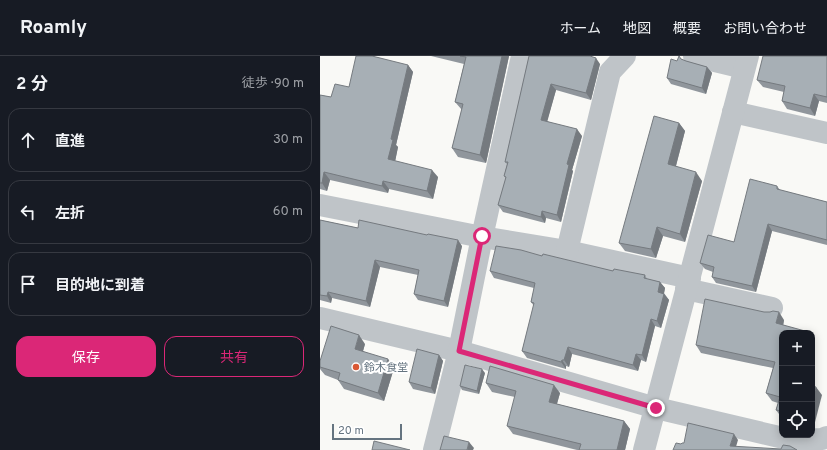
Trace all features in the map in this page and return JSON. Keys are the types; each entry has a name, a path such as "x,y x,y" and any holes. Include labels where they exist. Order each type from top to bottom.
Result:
{"street":[{"path":"434,450 459,351 482,236 522,56"},
{"path":"644,450 746,62 694,56"},
{"path":"567,251 610,72 618,57"},
{"path":"733,112 827,134"},
{"path":"320,205 567,251 772,308"},
{"path":"320,318 459,351 656,408 792,440 822,439 827,437"}],"building":[{"path":"356,56 372,56 408,65 391,139 393,140 388,159 432,170 427,191 383,181 382,186 324,172 322,183 320,183 320,95 331,97 335,84 349,87"},
{"path":"460,56 502,56 480,155 452,148 463,104 455,102 466,57"},
{"path":"529,56 590,56 596,58 586,93 551,84 541,120 577,129 567,164 569,165 557,215 542,211 541,217 498,205 506,177 504,176 508,162 505,162"},
{"path":"679,56 681,59 686,61 707,67 702,88 667,78 671,59 677,61"},
{"path":"763,56 827,56 827,97 814,94 810,108 782,101 785,86 757,80"},
{"path":"654,116 679,123 668,164 696,172 680,234 657,227 651,249 619,243"},
{"path":"750,179 777,186 777,189 827,202 827,240 768,224 752,286 712,277 714,267 700,263 708,235 734,242"},
{"path":"320,220 358,228 359,220 427,235 458,240 444,301 414,294 419,270 375,260 366,301 328,292 327,296 320,295"},
{"path":"496,246 521,250 542,256 543,254 613,271 614,269 645,275 644,278 660,282 658,292 664,294 657,321 651,319 642,355 636,354 633,365 568,347 564,360 561,362 522,351 534,303 531,302 535,283 490,271"},
{"path":"705,299 764,312 779,312 776,323 801,330 779,330 779,397 766,393 775,362 696,345"},
{"path":"331,326 359,335 355,349 388,359 378,393 338,380 340,373 320,367 320,361"},
{"path":"417,349 439,355 431,388 409,382"},
{"path":"465,365 482,369 477,391 460,386"},
{"path":"490,366 554,385 549,402 624,421 617,450 579,450 581,444 507,426 516,391 486,383"},
{"path":"779,400 779,410 776,410"},
{"path":"688,423 734,434 730,446 781,449 783,445 790,446 797,450 673,450 676,443 684,443"},
{"path":"444,436 469,442 467,450 440,450"},
{"path":"374,441 410,450 372,450"}],"place":[{"name":"鈴木食堂","path":"356,367"}],"route":[{"path":"482,236 459,351 656,408"}]}
